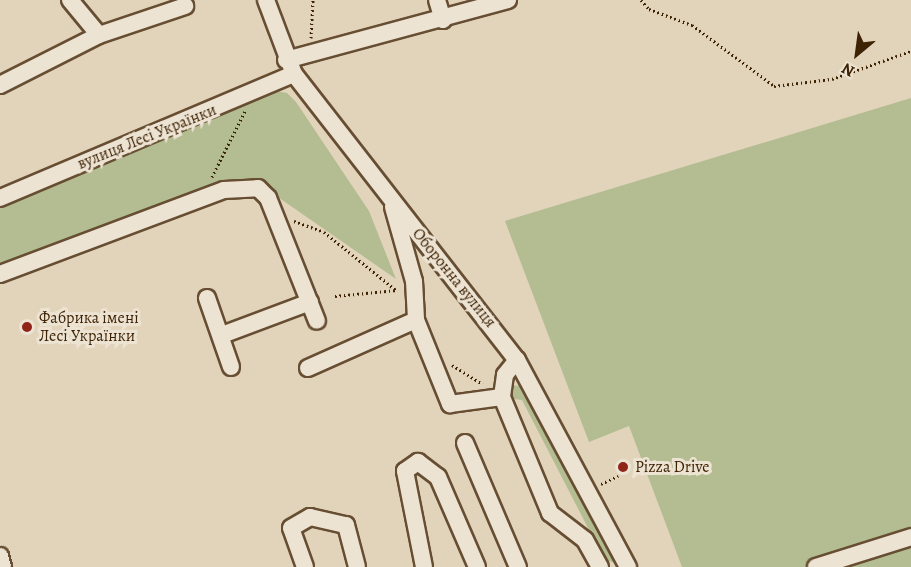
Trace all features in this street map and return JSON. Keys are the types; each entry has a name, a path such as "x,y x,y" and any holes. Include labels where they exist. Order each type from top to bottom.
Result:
{"street":[{"path":"70,0 99,35"},
{"name":"Оборонна вулиця","path":"266,0 290,67 517,360 628,567"},
{"path":"436,0 443,20"},
{"name":"вулиця Лесі Українки","path":"0,198 251,94 309,54 443,20 508,0"},
{"path":"0,86 99,35 185,6"},
{"path":"0,274 203,198 258,188 275,215 317,321"},
{"path":"390,197 414,281 416,320 450,404 502,397"},
{"path":"207,298 222,335 231,367"},
{"path":"222,335 310,302"},
{"path":"308,368 416,320"},
{"path":"517,360 505,375 502,397 550,513 585,540 600,567"},
{"path":"465,443 518,567"},
{"path":"424,567 405,471 418,462 438,477 477,567"},
{"path":"305,567 291,528 310,517 346,525 357,567"},
{"path":"816,567 911,537"},
{"path":"0,556 3,567"}],"path":[{"path":"309,54 313,0"},
{"path":"641,0 692,25 774,86 832,79 911,51"},
{"path":"203,198 237,134 251,94"},
{"path":"275,215 324,232 396,290"},
{"path":"335,296 396,290 414,281"},
{"path":"428,350 502,397"},
{"path":"596,486 618,476"}],"green space":[{"path":"271,90 287,93 296,102 369,211 396,279 262,186 0,268 0,203"},
{"path":"911,98 911,567 682,567 629,426 589,442 505,221"},
{"path":"510,385 521,386 617,564 604,559 522,400 506,398"}],"place":[{"name":"Фабрика імені Лесі Українки","path":"27,327"},
{"name":"Pizza Drive","path":"623,467"}]}
